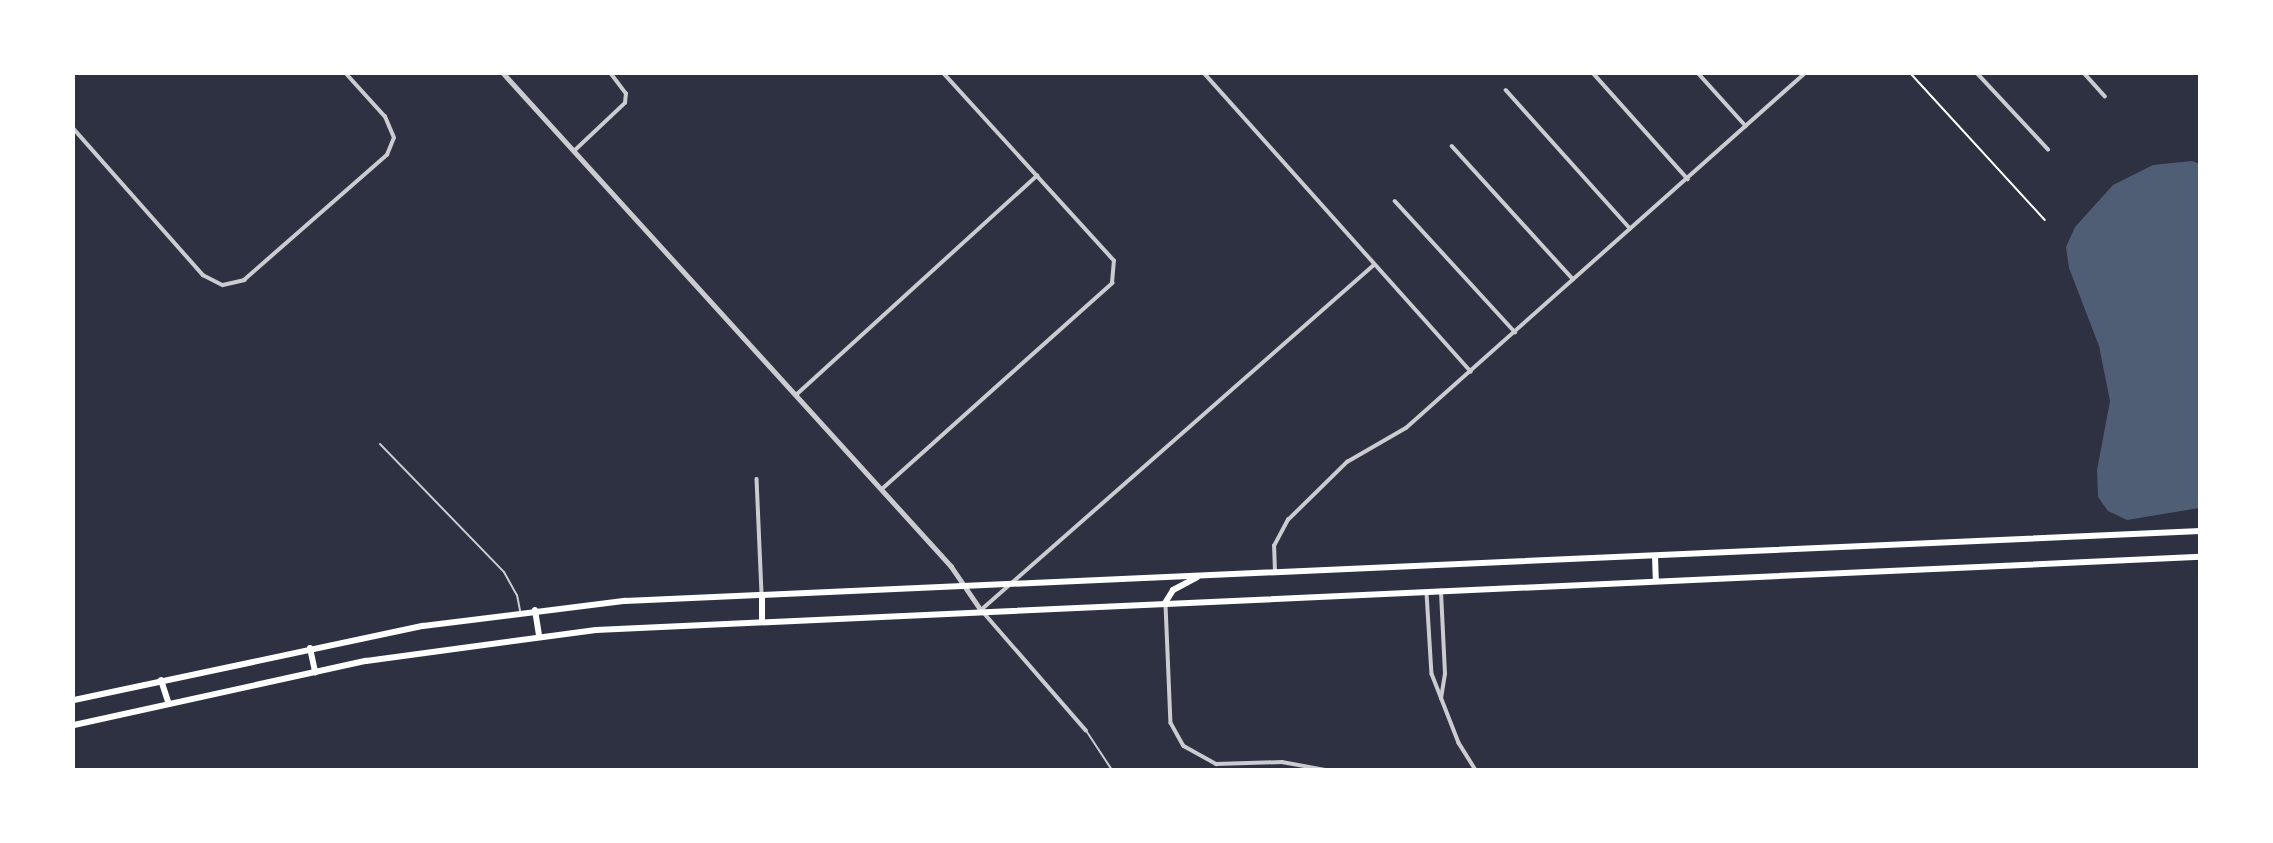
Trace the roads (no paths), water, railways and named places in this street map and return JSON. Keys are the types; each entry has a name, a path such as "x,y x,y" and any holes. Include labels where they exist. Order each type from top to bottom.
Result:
{"main road":[{"path":"74,700 310,648 536,610 762,595 2200,531"},
{"path":"1655,556 1656,581"},
{"path":"74,725 315,672 539,635 762,620 2200,557"},
{"path":"1166,603 1173,590 1202,575"},
{"path":"762,595 762,620"},
{"path":"536,610 539,635"},
{"path":"310,648 315,672"},
{"path":"161,680 169,704"}],"street":[{"path":"74,129 203,275 223,285 244,280 387,155 394,138 385,117 346,74"},
{"path":"504,74 882,489 965,586 981,610 1086,731"},
{"path":"573,151 625,103 626,94 611,74"},
{"path":"882,489 1112,283 1114,261 944,74"},
{"path":"1205,74 1471,372"},
{"path":"1594,74 1688,179"},
{"path":"1699,74 1746,126"},
{"path":"1275,572 1274,546 1288,520 1347,462 1406,428 1804,74"},
{"path":"1978,74 2048,149"},
{"path":"2084,74 2105,96"},
{"path":"1506,90 1630,228"},
{"path":"1452,146 1573,279"},
{"path":"796,394 1037,176"},
{"path":"1395,201 1515,332"},
{"path":"981,610 1014,584 1374,265"},
{"path":"757,479 762,595"},
{"path":"1440,701 1445,674 1441,590"},
{"path":"1426,591 1432,674 1440,701 1476,769"},
{"path":"1166,603 1171,723 1184,746 1216,764 1282,762 1326,769"}],"lane":[{"path":"380,444 503,572 517,595 520,612"},
{"path":"1086,731 1112,769"}],"water":[{"path":"2192,161 2200,164 2199,508 2127,520 2108,511 2098,497 2097,470 2110,401 2099,346 2069,268 2066,247 2075,227 2113,185 2153,165"}]}
